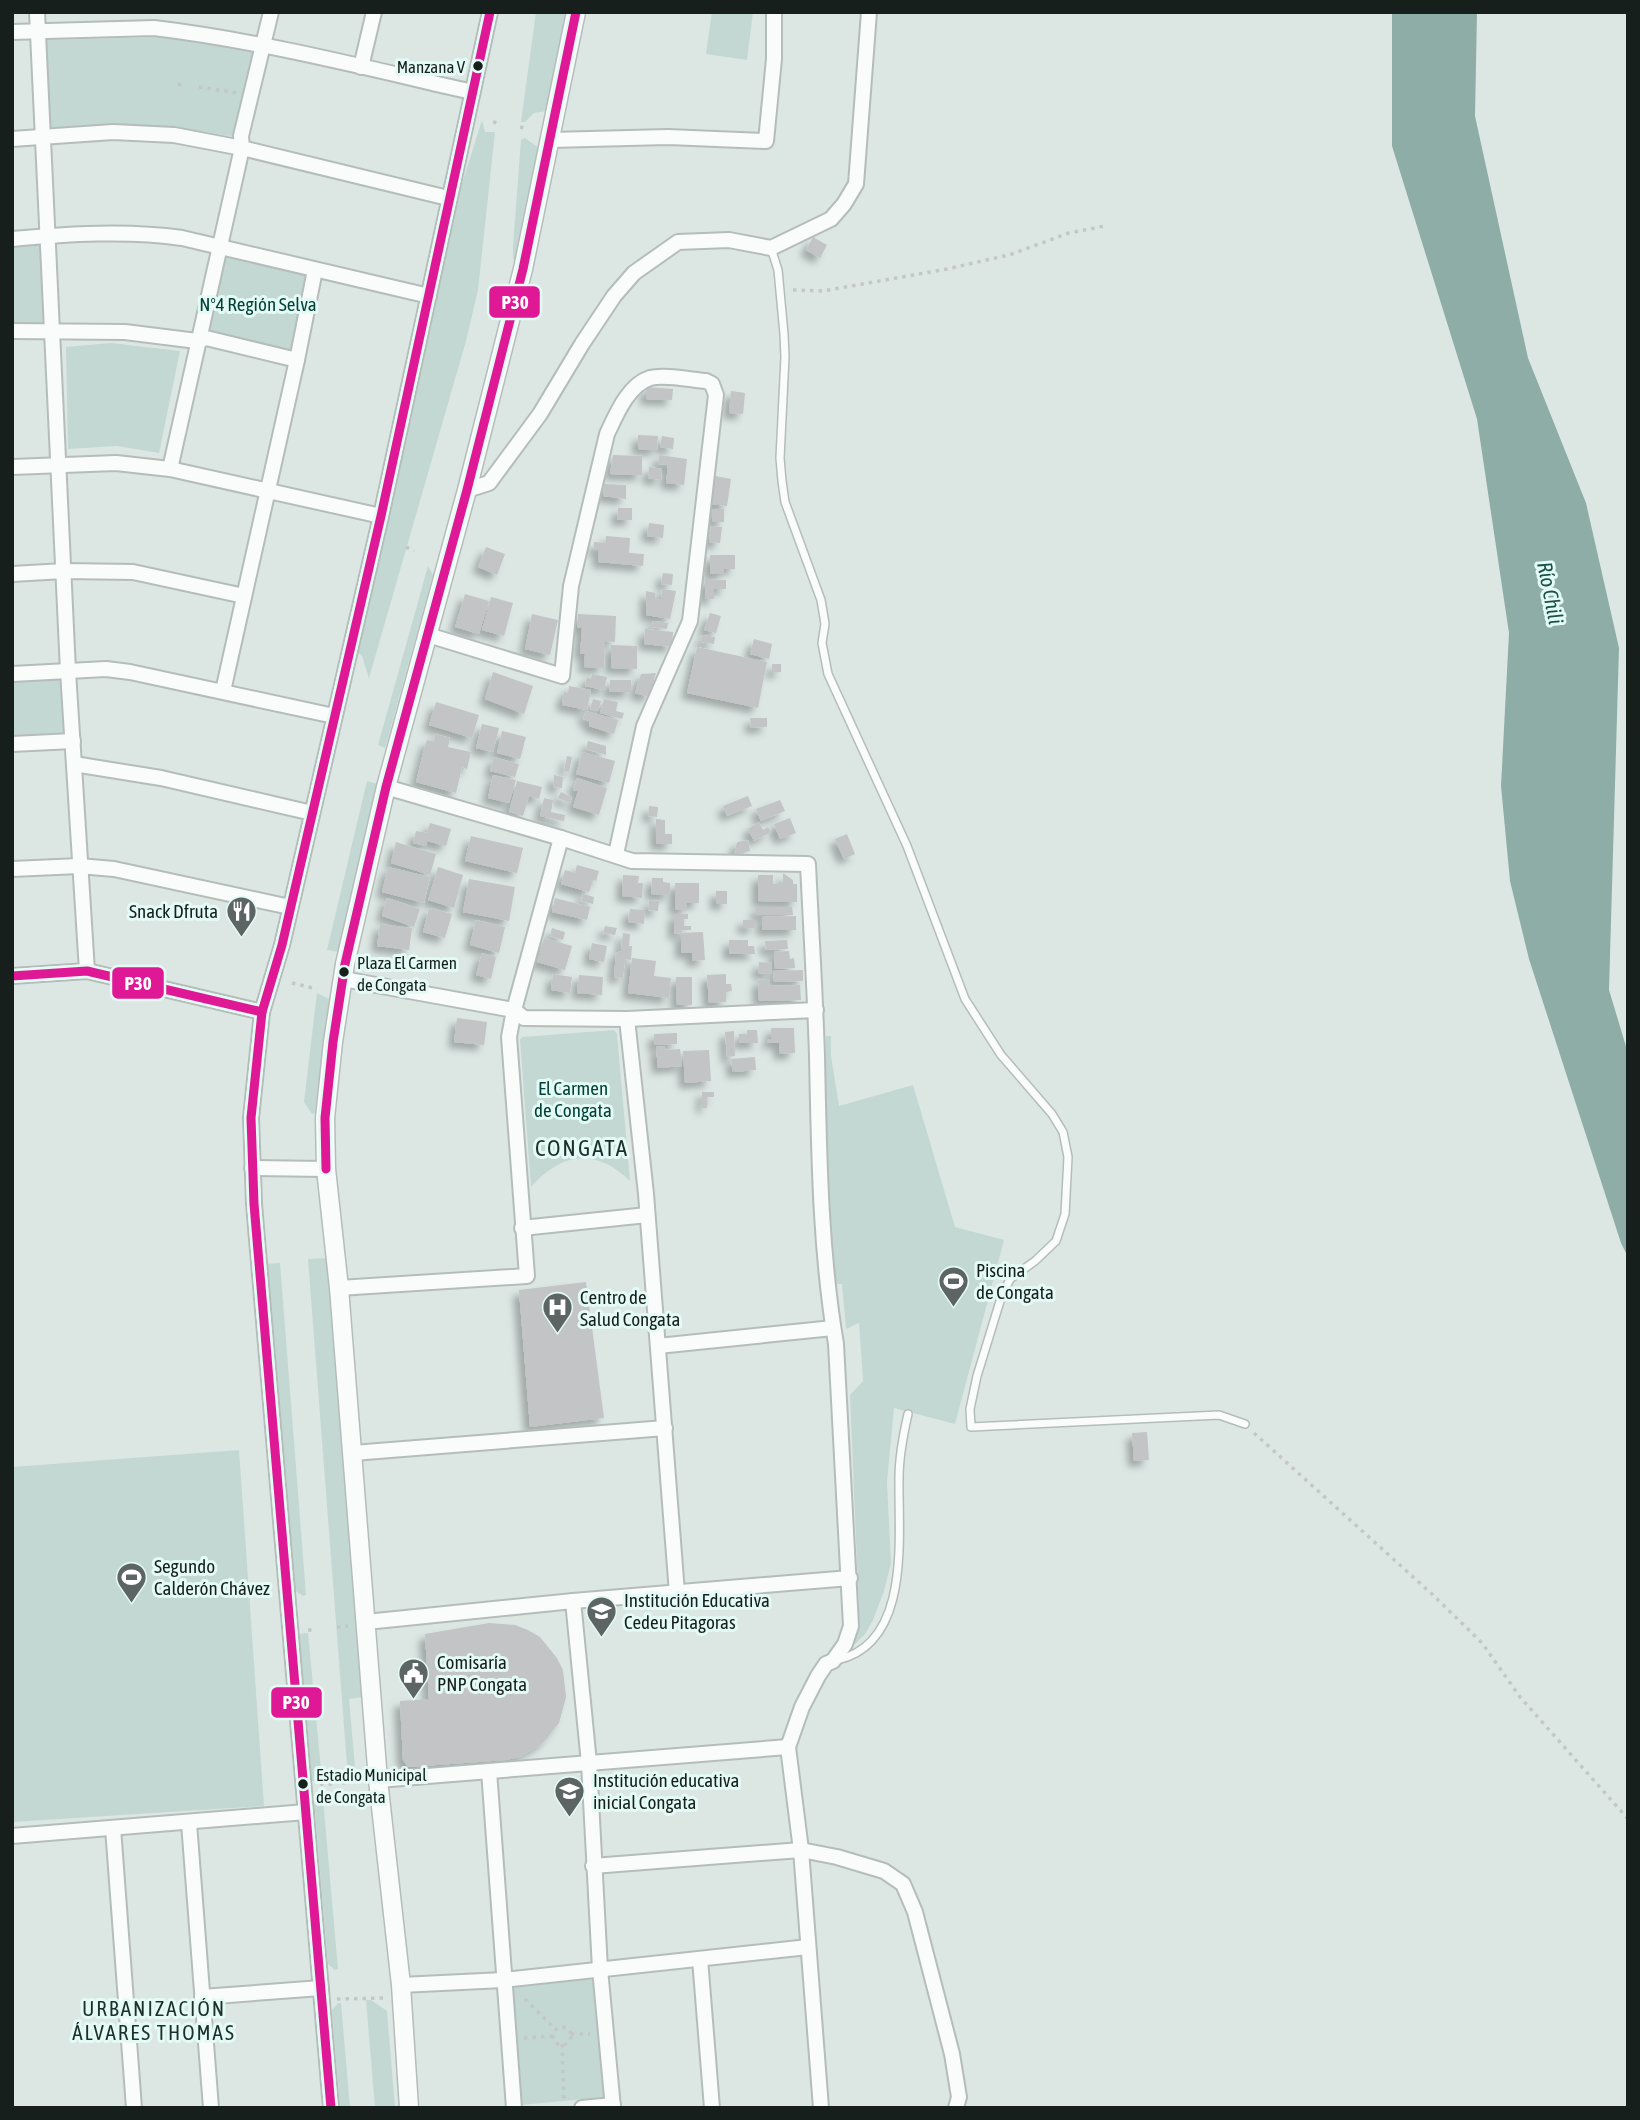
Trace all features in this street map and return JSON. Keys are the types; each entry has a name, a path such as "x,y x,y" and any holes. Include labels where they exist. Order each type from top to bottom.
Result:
{"street":[{"path":"37,12 68,671 87,971"},
{"path":"170,469 242,148 241,136 271,12"},
{"path":"362,67 374,12"},
{"path":"331,2108 326,1993 306,1812 252,1168 251,1118 262,1012 290,907 381,516 490,12"},
{"path":"409,2108 401,1985 369,1781 358,1624 353,1454 326,1169 325,1118 332,1042 343,979 386,787 467,491 523,269 576,12"},
{"path":"550,140 668,137 766,141 774,59 774,12"},
{"path":"467,491 489,483 540,414 614,296 634,273 678,242 729,240 771,248 831,219 844,204 856,184 869,12"},
{"path":"12,32 154,28 263,44 472,92"},
{"path":"12,139 143,132 174,135 242,148 448,198"},
{"path":"12,239 157,234 429,296"},
{"path":"223,691 297,360 314,270"},
{"path":"12,331 125,331 197,341 206,338 297,360"},
{"path":"428,635 562,676 572,586 607,434 614,418 633,390 651,377 706,381 712,384 716,395 690,621 644,726 616,855"},
{"path":"12,467 116,464 170,469 381,516"},
{"path":"12,574 64,571 133,572 244,596"},
{"path":"12,674 118,670 334,716"},
{"path":"12,744 73,741"},
{"path":"74,764 161,778 312,813"},
{"path":"386,787 561,838 632,862 808,864 816,1010 820,1162 850,1578 849,1632 833,1661 826,1664 818,1676 802,1707 788,1747 801,1850 821,2108"},
{"path":"339,1288 527,1276 509,1042 514,1010 561,838"},
{"path":"12,869 79,866 114,869 290,907"},
{"path":"12,976 87,971 262,1012"},
{"path":"343,979 514,1010 524,1018 627,1019 816,1010"},
{"path":"627,1019 647,1215 677,1593"},
{"path":"252,1168 326,1169"},
{"path":"523,1228 647,1215"},
{"path":"658,1346 833,1328"},
{"path":"353,1454 664,1428"},
{"path":"358,1624 573,1601 850,1578"},
{"path":"573,1601 589,1763 600,1969 613,2106 579,2103"},
{"path":"369,1781 788,1747"},
{"path":"489,1771 514,2108"},
{"path":"12,1836 306,1812"},
{"path":"189,1823 211,2108"},
{"path":"113,1828 134,2108"},
{"path":"593,1866 801,1850 884,1871 903,1884 915,1912 952,2054 959,2097 956,2108"},
{"path":"401,1985 503,1980 808,1947"},
{"path":"701,1959 712,2108"},
{"path":"201,1997 326,1993"}],"lane":[{"path":"771,248 778,270 785,357 780,458 782,481 785,502 821,600 824,624 822,643 828,674 907,846 965,999 1001,1055 1052,1114 1063,1132 1068,1157 1065,1214 1056,1241 1010,1279 988,1335 977,1376 970,1409 971,1427 1219,1415 1245,1424"},
{"path":"833,1661 859,1653 872,1642 890,1610 899,1564 900,1450 908,1414"}],"path":[{"path":"199,87 242,94"},
{"path":"780,288 822,291 884,281 1009,255 1069,233 1105,226"},
{"path":"407,547 414,551"},
{"path":"292,984 317,989"},
{"path":"1245,1424 1482,1643 1520,1697 1628,1819"},
{"path":"337,1627 358,1624"},
{"path":"308,1630 316,1630"},
{"path":"342,1783 369,1781"},
{"path":"315,1784 332,1784"},
{"path":"326,1993 382,1997 402,2008"},
{"path":"525,1999 556,2030"},
{"path":"553,2036 556,2030 564,2027 569,2029 571,2034 568,2041 562,2044"},
{"path":"571,2034 597,2034"},
{"path":"517,2038 553,2036"},
{"path":"553,2036 554,2040 562,2044"},
{"path":"562,2044 564,2099 579,2103"}],"green space":[{"path":"536,12 567,12 547,111 534,113 525,122 521,122"},
{"path":"712,12 753,12 747,60 706,54"},
{"path":"164,37 253,51 235,137 171,126 51,128 45,40"},
{"path":"482,120 485,132 495,132 478,290 466,341 369,678 362,656 356,651 461,187"},
{"path":"525,138 539,148 516,259 513,259 521,140"},
{"path":"41,242 45,324 12,326 12,245"},
{"name":"N°4 Región Selva","path":"225,256 308,275 294,352 209,332"},
{"path":"111,343 180,351 159,453 117,446 68,449 66,347"},
{"path":"428,566 433,575 385,748 378,745"},
{"path":"59,678 63,681 65,734 12,738 12,680"},
{"path":"367,781 377,784 339,952 327,950"},
{"path":"317,993 329,999 315,1113 312,1114 304,1102"},
{"name":"El Carmen de Congata","path":"614,1030 617,1034 630,1181 605,1163 579,1159 555,1167 531,1187 520,1040 522,1037"},
{"path":"826,1036 831,1036 831,1056 839,1106 913,1085 955,1227 1004,1240 955,1424 894,1408 887,1482 891,1563 873,1620 865,1634 852,1647 849,1647 857,1634 859,1612 850,1395 863,1381 859,1323 846,1329 842,1284 834,1284 825,1112"},
{"path":"328,1258 363,1697 349,1699 356,1778 348,1778 308,1259"},
{"path":"280,1263 306,1595 303,1596 293,1589 265,1264"},
{"name":"Segundo Calderón Chávez","path":"239,1450 264,1806 12,1822 12,1467"},
{"path":"308,1633 322,1780 312,1781 299,1634"},
{"path":"314,1799 323,1799 338,1969 335,1970 328,1964"},
{"path":"595,1979 606,2097 521,2105 510,1986"},
{"path":"366,2000 371,2000 387,2011 395,2108 375,2108"},
{"path":"341,2003 350,2108 340,2108 332,2010"}],"water":[{"name":"Río Chili","path":"1392,12 1477,12 1475,116 1528,358 1586,503 1619,648 1609,990 1628,1053 1628,1257 1621,1243 1529,959 1510,881 1501,786 1509,633 1477,419 1392,146"}],"building":[{"path":"813,237 827,245 820,258 806,250"},
{"path":"646,387 673,389 672,400 646,399"},
{"path":"731,391 745,393 743,414 729,413"},
{"path":"638,435 658,436 657,450 638,449"},
{"path":"662,436 674,438 673,449 660,447"},
{"path":"613,455 642,456 642,475 610,474"},
{"path":"659,455 687,459 684,485 666,483 668,465 658,464"},
{"path":"649,467 662,469 661,480 648,478"},
{"path":"715,476 731,479 727,506 711,504"},
{"path":"604,484 626,485 626,499 603,496"},
{"path":"618,508 632,508 632,520 617,520"},
{"path":"712,509 724,509 724,522 712,522"},
{"path":"649,523 664,525 663,538 647,536"},
{"path":"711,526 722,527 720,543 709,542"},
{"path":"606,536 630,538 629,553 644,554 643,566 598,562 599,550 594,550 594,542 606,543"},
{"path":"486,547 505,554 497,575 478,567"},
{"path":"710,555 735,555 735,569 724,569 724,574 710,574"},
{"path":"663,573 673,574 672,585 661,584"},
{"path":"705,579 726,580 726,589 714,589 714,599 705,599"},
{"path":"662,589 676,591 670,619 646,615 646,591 655,593 655,599 661,600"},
{"path":"465,594 489,601 479,634 455,627"},
{"path":"491,597 513,603 504,636 482,630"},
{"path":"710,613 721,616 716,633 704,630"},
{"path":"532,614 558,620 550,655 525,649"},
{"path":"578,614 616,616 615,642 605,641 604,668 584,667 585,654 580,654 582,628 577,627"},
{"path":"653,621 668,623 667,629 652,627"},
{"path":"645,629 673,632 672,647 644,644"},
{"path":"702,635 715,637 714,644 701,642"},
{"path":"754,639 772,644 769,659 750,654"},
{"path":"611,645 637,646 637,669 611,668"},
{"path":"697,647 767,662 758,708 687,693"},
{"path":"772,664 781,664 781,672 772,673"},
{"path":"493,672 533,686 524,714 485,699"},
{"path":"656,673 649,697 635,693 641,674"},
{"path":"592,674 607,677 604,690 585,686 587,677 591,679"},
{"path":"610,680 631,680 631,692 609,692"},
{"path":"569,686 591,690 587,710 562,705 564,692 568,693"},
{"path":"593,699 601,701 598,711 590,709"},
{"path":"604,699 618,702 616,711 624,713 622,719 600,713"},
{"path":"436,702 479,715 472,738 429,725"},
{"path":"586,711 618,720 614,734 589,726 590,721 583,719"},
{"path":"750,718 767,718 767,727 751,728"},
{"path":"482,724 499,728 493,752 476,748"},
{"path":"502,731 526,737 520,759 497,753"},
{"path":"435,734 450,738 448,747 471,752 467,769 462,767 456,793 416,782 422,757 432,760 422,756 427,740 434,742"},
{"path":"588,741 606,746 606,755 586,749"},
{"path":"582,752 615,761 609,783 576,774"},
{"path":"567,756 572,757 569,772 564,771"},
{"path":"494,757 519,764 515,777 490,771"},
{"path":"493,775 516,780 509,803 488,798"},
{"path":"554,775 563,777 562,788 553,787"},
{"path":"577,778 607,788 599,815 573,807 578,791 573,790"},
{"path":"517,781 542,787 539,799 529,796 523,816 509,812"},
{"path":"561,792 572,797 570,803 558,798"},
{"path":"748,796 752,806 727,816 723,806"},
{"path":"544,798 553,800 551,812 565,815 564,821 540,816"},
{"path":"780,800 785,811 761,821 756,809"},
{"path":"649,806 658,807 657,817 648,816"},
{"path":"790,818 796,833 780,839 774,824"},
{"path":"656,819 665,820 665,834 672,834 672,844 656,844"},
{"path":"759,822 763,830 768,827 771,832 754,841 748,829"},
{"path":"430,823 451,829 446,846 427,841 426,846 413,843 416,831 427,833"},
{"path":"847,834 855,854 844,859 835,839"},
{"path":"471,836 523,848 517,873 465,861"},
{"path":"748,840 750,851 734,855 737,842"},
{"path":"396,842 436,854 430,875 391,863"},
{"path":"577,865 599,871 589,892 561,884 565,870 575,873"},
{"path":"388,867 430,877 424,903 382,892"},
{"path":"438,867 463,875 454,908 428,900"},
{"path":"783,873 793,880 793,884 797,884 797,902 758,901 758,875 773,875 773,884 783,884"},
{"path":"623,875 639,876 638,883 643,883 642,898 622,896"},
{"path":"652,878 663,878 663,882 670,883 670,895 651,894"},
{"path":"469,879 515,887 509,921 463,912"},
{"path":"675,883 699,883 699,903 687,903 687,910 675,909"},
{"path":"716,891 727,891 727,904 716,904"},
{"path":"583,894 594,897 593,904 581,901"},
{"path":"387,898 420,909 414,927 382,916"},
{"path":"555,898 590,907 587,920 552,912"},
{"path":"649,900 659,901 658,911 648,910"},
{"path":"756,907 792,907 793,915 756,915"},
{"path":"429,908 452,914 445,938 423,932"},
{"path":"630,909 645,910 644,924 628,922"},
{"path":"674,914 688,914 688,919 684,919 684,926 691,926 691,930 681,930 681,933 674,934"},
{"path":"796,916 796,930 762,930 762,917"},
{"path":"755,919 755,928 743,928 743,920"},
{"path":"476,920 505,927 499,953 470,945"},
{"path":"380,924 412,928 409,950 377,946"},
{"path":"605,926 617,928 615,935 603,933"},
{"path":"552,928 565,932 563,940 550,936"},
{"path":"703,932 705,960 692,961 692,953 681,953 681,933"},
{"path":"623,933 630,934 629,946 632,946 631,960 625,959 623,978 614,977 616,953 621,951"},
{"path":"544,938 572,946 565,970 537,962"},
{"path":"729,940 748,940 748,946 754,946 755,954 729,954"},
{"path":"787,940 788,949 766,950 765,941"},
{"path":"592,943 607,946 604,962 589,959"},
{"path":"789,951 790,959 794,958 795,968 775,969 774,952"},
{"path":"482,953 496,957 491,979 476,975"},
{"path":"632,958 656,961 654,976 671,978 669,998 628,993"},
{"path":"759,962 772,963 771,974 758,973"},
{"path":"803,970 803,981 774,982 773,971"},
{"path":"553,974 572,977 570,993 551,990"},
{"path":"726,974 726,984 731,984 732,991 726,992 726,1002 709,1003 707,975"},
{"path":"579,975 603,977 602,995 577,993"},
{"path":"676,977 692,977 692,1005 677,1005"},
{"path":"770,979 770,986 800,985 801,1000 759,1001 758,980"},
{"path":"457,1018 487,1022 484,1045 454,1042"},
{"path":"771,1028 794,1028 795,1053 780,1054 779,1043 767,1043 767,1039 771,1039"},
{"path":"747,1030 757,1030 758,1043 739,1043 739,1034 747,1034"},
{"path":"734,1031 735,1056 727,1057 725,1032"},
{"path":"677,1033 677,1044 654,1045 654,1034"},
{"path":"664,1046 665,1050 680,1049 682,1066 658,1068 656,1047"},
{"path":"709,1050 711,1081 685,1083 683,1051"},
{"path":"755,1057 756,1070 733,1072 731,1059"},
{"path":"702,1092 714,1092 714,1097 707,1097 707,1108 702,1108"},
{"name":"Centro de Salud Congata","path":"586,1282 604,1418 530,1427 519,1290"},
{"path":"1147,1432 1149,1460 1134,1461 1132,1433"},
{"path":"489,1623 515,1625 528,1630 540,1637 557,1658 563,1670 566,1697 559,1723 542,1744 519,1757 408,1767 403,1760 400,1701 429,1699 425,1634"}],"transit line":[{"name":"P30","path":"331,2108 254,1204 251,1118 262,1012 282,945 381,516 490,12"},
{"name":"P30","path":"326,1169 325,1118 345,964 386,787 467,490 523,269 576,12"},
{"name":"P30","path":"12,976 87,971 262,1012"}],"place":[{"name":"Manzana V","path":"478,66"},
{"name":"Snack Dfruta","path":"241,938"},
{"name":"Plaza El Carmen de Congata","path":"344,972"},
{"name":"Piscina de Congata","path":"953,1308"},
{"name":"Centro de Salud Congata","path":"557,1335"},
{"name":"Segundo Calderón Chávez","path":"131,1604"},
{"name":"Institución Educativa Cedeu Pitagoras","path":"601,1638"},
{"name":"Comisaría PNP Congata","path":"414,1700"},
{"name":"Estadio Municipal de Congata","path":"303,1784"},
{"name":"Institución educativa inicial Congata","path":"570,1818"}],"district":[{"name":"CONGATA","path":"582,1148"},
{"name":"URBANIZACIÓN ÁLVARES THOMAS","path":"154,2021"}]}
